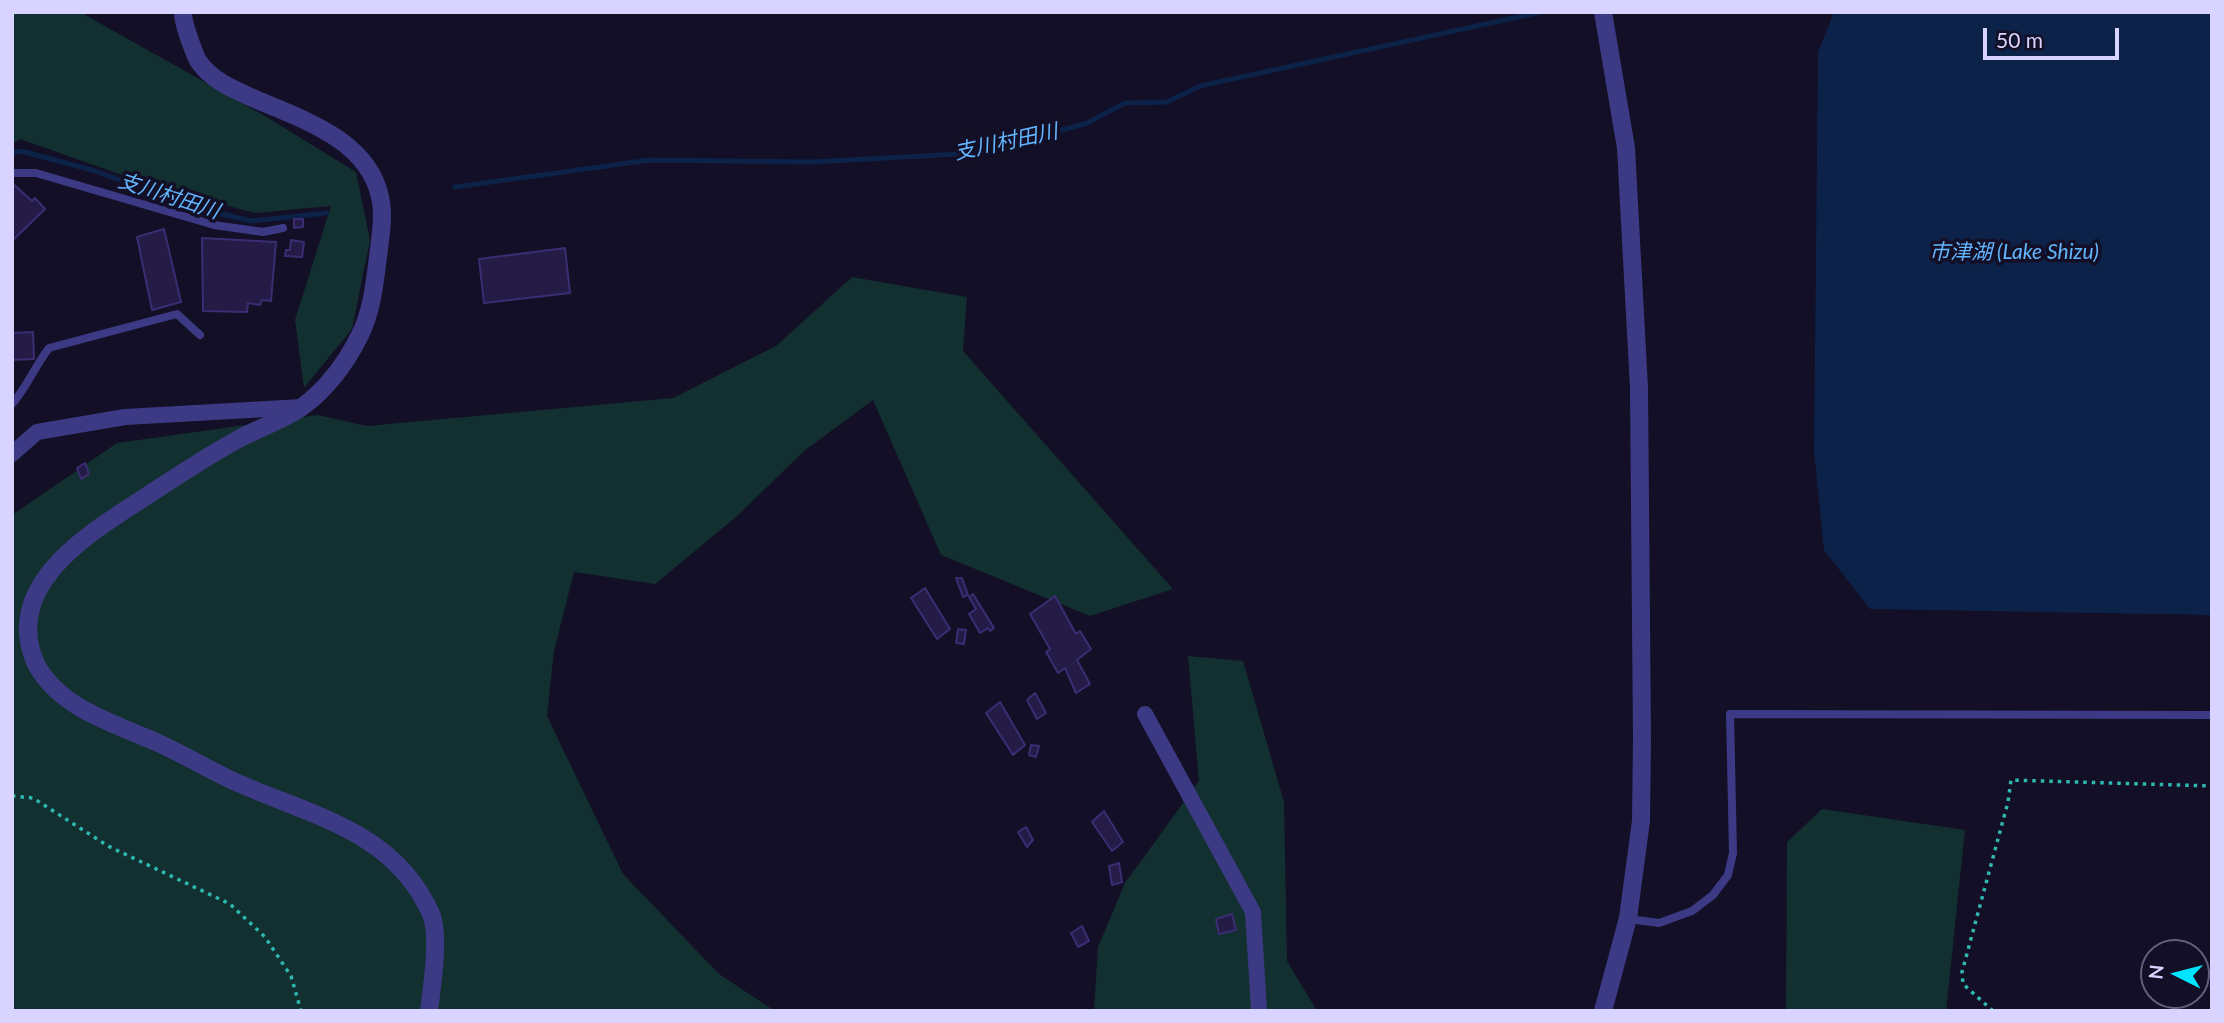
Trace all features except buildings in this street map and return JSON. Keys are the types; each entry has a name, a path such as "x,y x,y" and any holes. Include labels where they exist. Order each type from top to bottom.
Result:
{"street":[{"path":"183,12 183,22 198,61 216,79 304,120 360,156 372,174 381,198 382,227 371,306 362,333 346,361 302,407 235,441 64,552 39,579 27,607 26,637 36,665 52,686 81,710 163,745 230,780 341,826 377,847 399,864 433,917 434,968 429,1011"},
{"path":"1603,12 1626,148 1639,388 1643,738 1641,821 1628,918 1604,1011"},
{"path":"12,454 37,432 125,417 302,407"},
{"path":"1145,714 1253,912 1259,1011"}],"lane":[{"path":"12,173 36,173 214,225 263,232 283,229"},
{"path":"12,404 25,389 49,348 177,314 200,335"},
{"path":"1628,918 1658,923 1692,911 1713,895 1728,875 1732,853 1730,714 2212,715"}],"path":[{"path":"1993,1011 1963,984 1962,972 2008,802 2011,780 2212,786"},
{"path":"12,796 33,798 108,846 230,904 265,937 291,976 301,1011"}],"green space":[{"path":"12,12 80,12 265,116 356,172 370,240 352,329 304,388 295,320 331,206 255,213 156,187 20,139 12,144"},
{"path":"852,277 967,297 963,351 1173,589 1090,616 941,555 873,400 804,451 735,518 655,584 574,572 554,651 547,716 623,874 719,974 775,1011 12,1011 12,515 117,443 317,415 367,426 673,398 776,346"},
{"path":"1188,656 1243,661 1284,802 1287,961 1317,1011 1094,1011 1098,947 1125,883 1199,781"},
{"path":"1822,809 1965,830 1946,1011 1786,1011 1787,842"}],"water":[{"name":"市津湖 (Lake Shizu)","path":"1834,12 2212,12 2212,615 1870,609 1824,550 1814,451 1818,52"}],"waterway":[{"name":"支川村田川","path":"455,187 650,160 812,162 959,154 1010,145 1087,123 1125,103 1167,102 1200,86 1541,12"},
{"name":"支川村田川","path":"12,153 21,151 92,170 198,208 251,221 327,213"}]}
